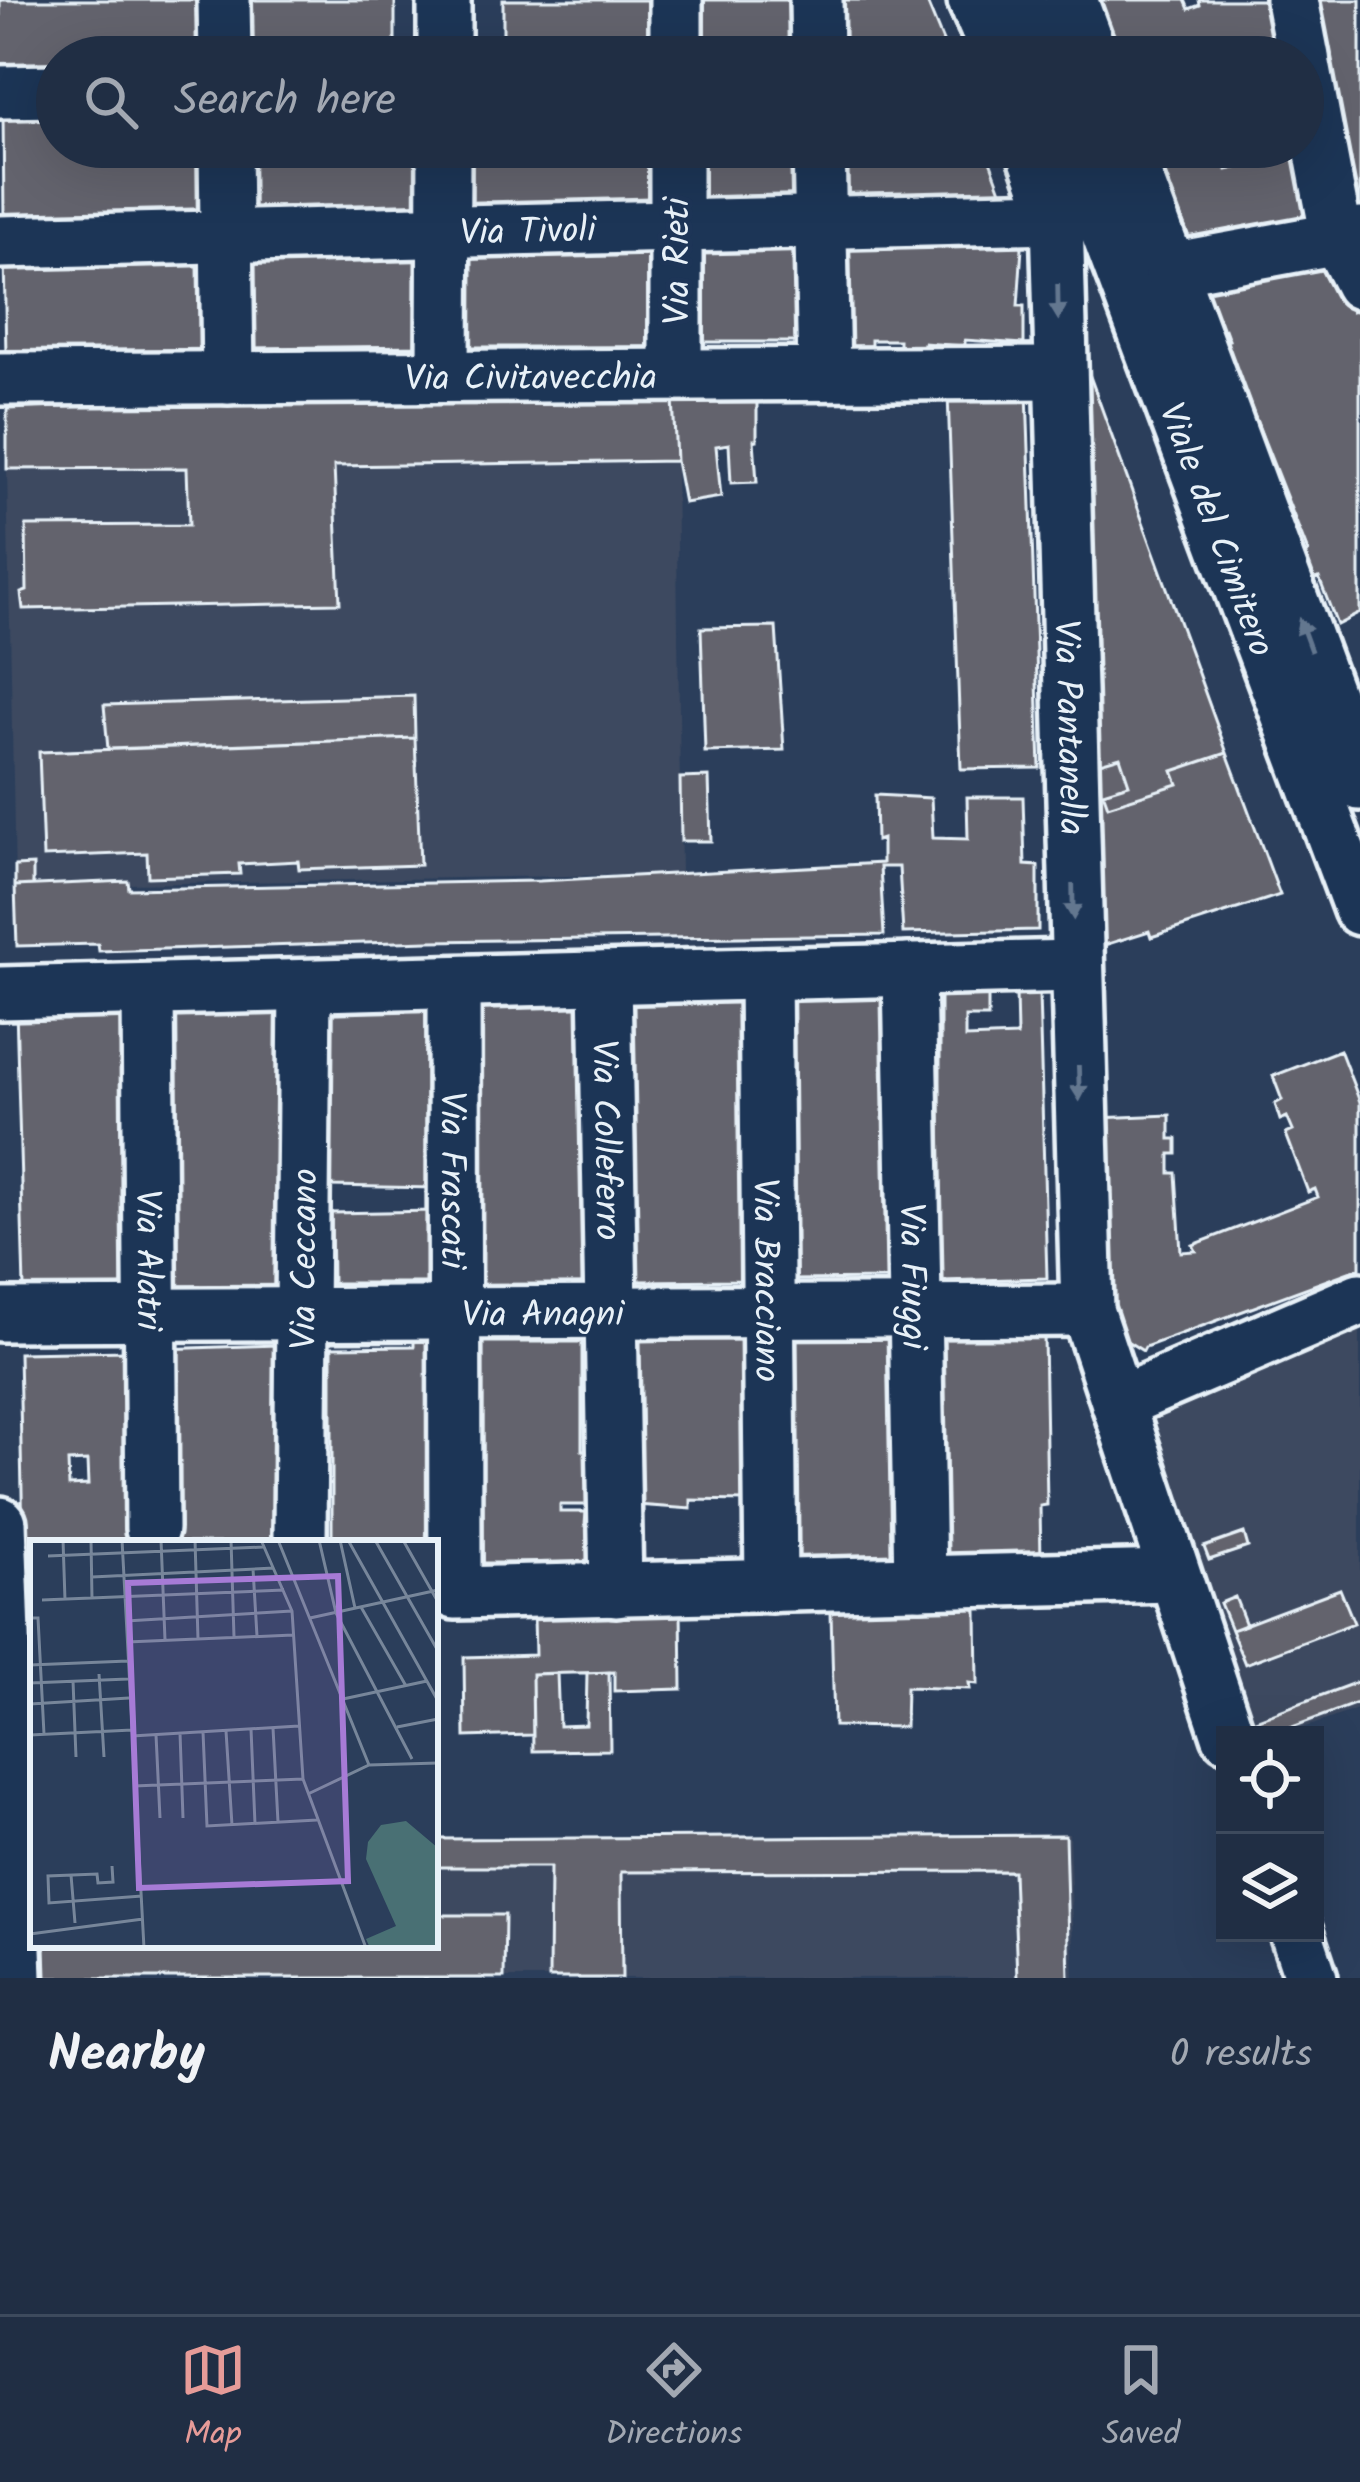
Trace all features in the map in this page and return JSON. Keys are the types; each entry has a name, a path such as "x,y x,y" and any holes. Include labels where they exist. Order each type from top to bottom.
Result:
{"street":[{"path":"224,0 225,36"},
{"path":"444,0 444,36"},
{"path":"676,0 676,36"},
{"path":"816,0 817,36"},
{"path":"974,0 990,36"},
{"path":"1019,0 1033,36"},
{"path":"1071,0 1084,36"},
{"path":"1292,0 1299,36"},
{"path":"0,92 36,91"},
{"path":"1170,269 1352,252 1324,141"},
{"path":"225,168 228,378"},
{"path":"443,376 444,168"},
{"name":"Via Rieti","path":"676,168 676,374"},
{"path":"820,168 824,374"},
{"name":"Via Pantanella","path":"1040,168 1057,217 1087,1310 1225,1726"},
{"name":"Viale del Cimitero","path":"1083,168 1360,909"},
{"name":"Viale del Cimitero","path":"1133,168 1360,784"},
{"name":"Via Tivoli","path":"0,242 1057,217"},
{"name":"Via Civitavecchia","path":"0,379 1060,373"},
{"path":"0,993 1075,966"},
{"name":"Via Fiuggi","path":"909,970 920,1582"},
{"name":"Via Bracciano","path":"765,974 771,1586"},
{"name":"Via Colleferro","path":"604,978 616,1590"},
{"name":"Via Frascati","path":"454,982 455,1593 616,1590"},
{"name":"Via Ceccano","path":"300,1534 305,986"},
{"name":"Via Alatri","path":"148,990 152,1529"},
{"path":"1118,1403 1360,1299"},
{"name":"Via Anagni","path":"0,1315 1087,1310"},
{"path":"0,1523 16,1978"},
{"path":"616,1590 1174,1576"},
{"path":"1299,1942 1311,1978"}],"shaded area":[{"path":"676,461 681,874 15,886 7,469"},
{"path":"1360,1326 1360,1708 1309,1726 1247,1726 1148,1422 1165,1396"},
{"path":"1069,1833 1074,1978 40,1978 40,1948 438,1948 438,1840"}],"building":[{"path":"0,0 201,0 201,36 36,36 36,70 0,71"},
{"path":"236,0 395,0 395,36 238,36"},
{"path":"503,0 654,0 654,36 503,36"},
{"path":"691,0 800,0 801,36 691,36"},
{"path":"840,0 926,0 941,36 841,36"},
{"path":"1094,0 1185,0 1189,9 1200,5 1199,0 1276,0 1282,36 1107,36"},
{"path":"1311,0 1360,0 1360,219 1352,221 1324,70 1324,36 1318,36"},
{"path":"36,109 36,168 212,168 212,213 4,220 3,110"},
{"path":"242,168 426,168 426,206 243,207"},
{"path":"470,168 656,168 657,201 471,206"},
{"path":"693,168 806,168 807,203 694,201"},
{"path":"844,168 993,168 1002,193 845,197"},
{"path":"1161,168 1306,168 1316,225 1194,249"},
{"path":"840,233 1023,233 1018,306 1024,306 1024,344 965,340 965,346 924,343 923,347 899,348 899,340 871,340 871,347 840,347"},
{"path":"214,243 216,355 6,355 4,257"},
{"path":"802,243 802,342 696,342 693,246"},
{"path":"663,245 666,347 468,347 467,248"},
{"path":"244,248 428,248 429,346 246,348"},
{"path":"1332,260 1352,311 1358,309 1360,314 1360,613 1337,625 1319,578 1313,580 1303,555 1308,552 1225,341 1229,340 1225,329 1218,332 1203,293 1209,291 1207,284"},
{"path":"1087,368 1227,753 1173,771 1178,784 1108,806 1103,792 1129,784 1120,757 1086,767 1068,370"},
{"path":"672,377 749,382 749,400 757,402 757,482 731,483 729,444 716,446 721,497 684,503 676,461"},
{"path":"659,386 673,397 676,461 334,466 340,603 23,609 26,526 189,525 187,468 7,469 7,409"},
{"path":"1027,392 1040,768 961,769 948,394"},
{"path":"776,627 784,750 705,752 701,628"},
{"path":"414,696 415,738 108,749 104,705"},
{"path":"415,738 420,865 299,869 298,861 239,864 240,874 148,877 147,853 43,857 39,752"},
{"path":"1227,753 1280,895 1151,937 1149,931 1092,949 1086,767 1120,757 1129,784 1103,792 1108,806 1178,784 1173,771"},
{"path":"709,777 711,841 681,841 680,778"},
{"path":"875,795 931,798 933,838 968,839 967,797 1023,797 1025,865 1038,866 1038,930 903,933 899,867 880,867 884,935 99,951 98,944 17,946 15,886 128,881 129,889 539,881 882,863 882,839 876,841"},
{"path":"33,865 33,885 15,886 15,866"},
{"path":"891,991 893,1279 786,1280 783,995"},
{"path":"627,992 743,995 742,1280 638,1281"},
{"path":"1016,992 1039,993 1047,1278 940,1281 940,995 988,995 988,1017 965,1017 965,1038 1017,1036"},
{"path":"277,999 282,1290 175,1288 164,1005"},
{"path":"580,1001 588,1289 479,1289 476,1003"},
{"path":"435,1003 435,1188 330,1186 327,1007"},
{"path":"127,1008 127,1287 24,1288 16,1009"},
{"path":"1340,1050 1360,1102 1360,1268 1143,1351 1106,1328 1097,1118 1170,1115 1170,1139 1177,1139 1177,1154 1170,1154 1170,1173 1176,1173 1181,1252 1196,1251 1193,1245 1318,1197 1315,1189 1308,1192 1286,1134 1293,1131 1287,1117 1280,1120 1275,1104 1282,1100 1273,1076"},
{"path":"434,1211 434,1283 332,1283 331,1213"},
{"path":"692,1331 749,1334 751,1401 744,1400 745,1501 691,1500 691,1509 637,1505 636,1341 694,1340"},
{"path":"943,1335 1044,1335 1047,1505 1040,1506 1041,1562 943,1563"},
{"path":"891,1337 894,1560 788,1560 788,1338"},
{"path":"414,1341 439,1341 435,1540 332,1540 332,1347 414,1346"},
{"path":"481,1342 582,1342 582,1450 592,1460 591,1505 560,1505 560,1512 586,1512 585,1525 591,1525 591,1569 480,1563"},
{"path":"277,1345 284,1540 170,1540 163,1349"},
{"path":"129,1351 133,1540 30,1540 30,1584 24,1584 19,1353","holes":["87,1461 88,1485 69,1486 68,1462"]},
{"path":"1244,1533 1248,1547 1209,1560 1204,1547"},
{"path":"1340,1589 1354,1623 1245,1664 1231,1630"},
{"path":"1235,1597 1246,1625 1231,1630 1220,1603"},
{"path":"841,1606 973,1606 977,1611 978,1684 969,1683 970,1689 906,1687 905,1727 834,1726 831,1612 842,1612"},
{"path":"681,1608 682,1689 614,1691 614,1672 532,1674 533,1735 465,1737 464,1657 535,1655 534,1617"},
{"path":"609,1672 610,1750 533,1751 532,1674 557,1673 559,1726 586,1725 587,1673"},
{"path":"1360,1681 1360,1702 1295,1726 1257,1726 1255,1720"},
{"path":"1065,1835 1069,1978 1017,1978 1013,1871 621,1872 622,1978 549,1978 550,1867 438,1867 438,1839"},
{"path":"438,1915 505,1915 504,1978 46,1978 45,1948 438,1948"}]}
